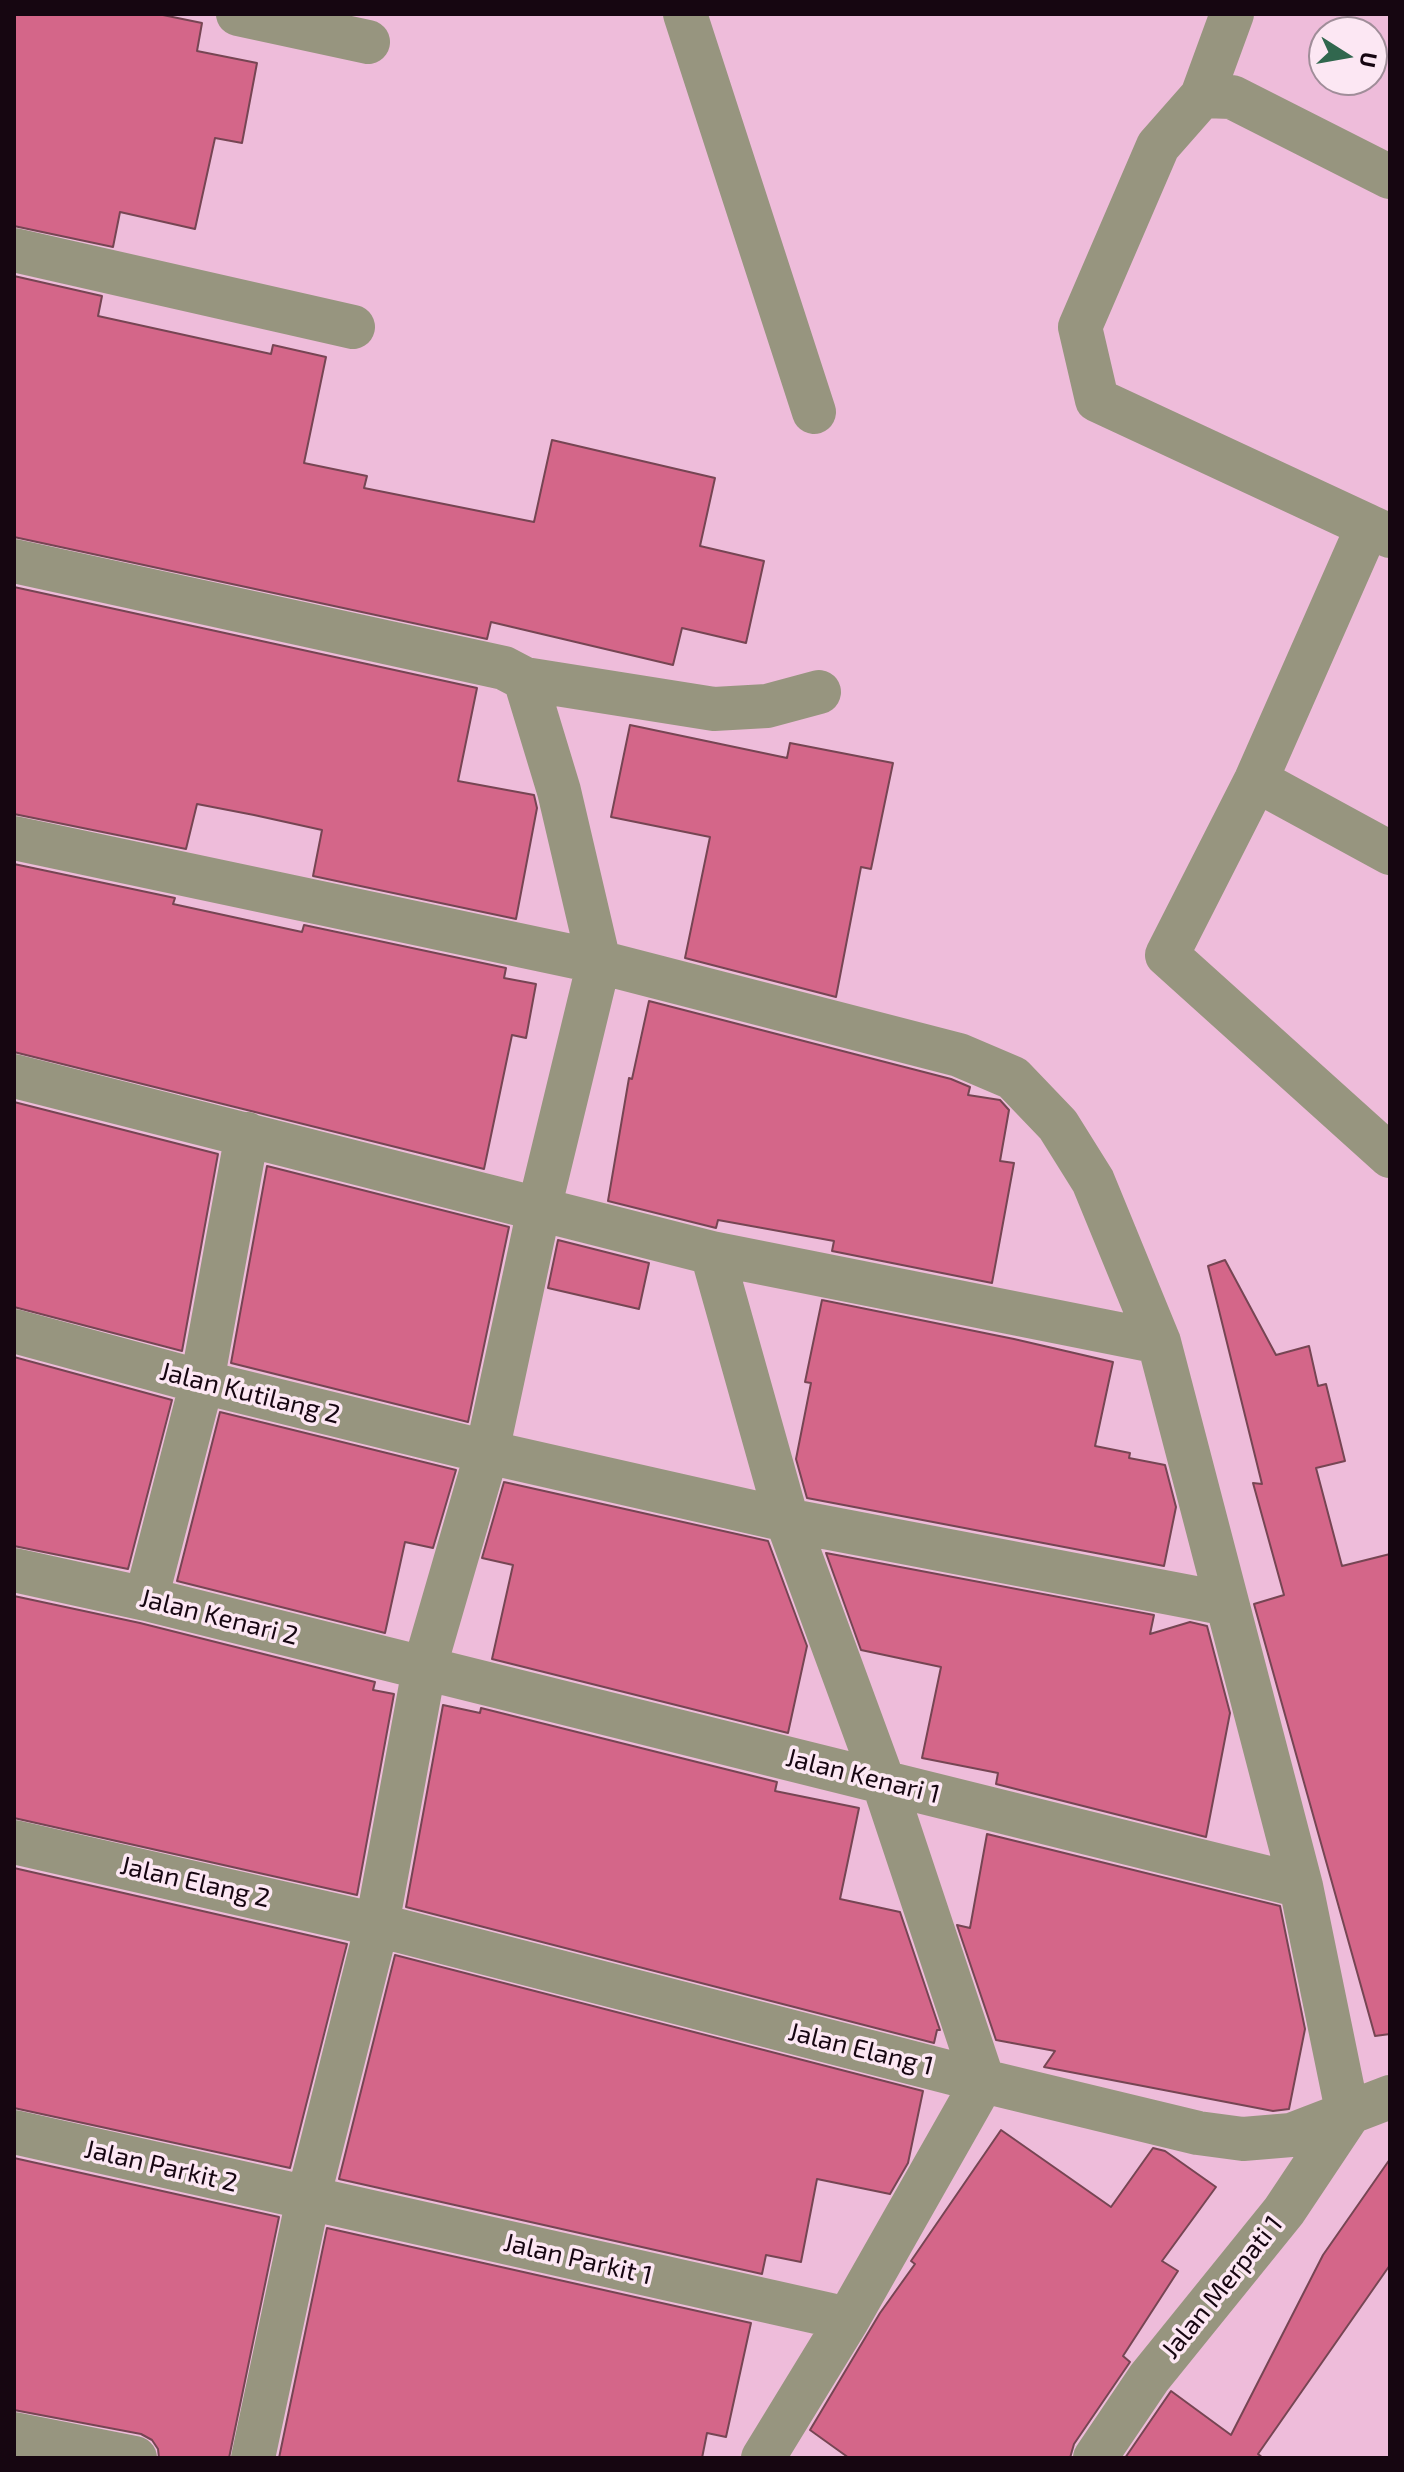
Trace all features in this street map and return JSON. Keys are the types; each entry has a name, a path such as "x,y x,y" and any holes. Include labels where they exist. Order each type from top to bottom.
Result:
{"street":[{"path":"238,14 368,42"},
{"path":"685,14 814,412"},
{"path":"1232,14 1202,96 1158,146 1080,327 1097,400 1379,531 1167,955 1388,1151"},
{"path":"1202,96 1232,97 1390,177"},
{"path":"14,250 353,327"},
{"path":"14,561 504,668 525,679 714,709 767,706 819,692"},
{"path":"253,2458 308,2199 377,1925 424,1669 487,1452 539,1209 599,962 559,791 525,679"},
{"path":"1256,780 1390,853"},
{"path":"14,838 599,962 959,1055 1013,1078 1058,1125 1093,1181 1159,1342 1301,1886 1348,2115"},
{"path":"14,1076 712,1253 1159,1342"},
{"path":"146,1599 202,1382 247,1134"},
{"path":"712,1253 787,1520 883,1781 983,2081 848,2319 763,2458"},
{"name":"Jalan Kutilang 2","path":"14,1331 202,1382 487,1452 787,1520 1227,1604"},
{"name":"Jalan Kenari 2","path":"14,1570 146,1599 424,1669"},
{"name":"Jalan Kenari 1","path":"424,1669 1301,1886"},
{"name":"Jalan Elang 2","path":"14,1842 377,1925"},
{"name":"Jalan Elang 1","path":"377,1925 1198,2133 1243,2139 1291,2135 1390,2097"},
{"name":"Jalan Merpati 1","path":"1095,2458 1149,2378 1284,2211 1348,2115"},
{"name":"Jalan Parkit 2","path":"14,2132 308,2199"},
{"name":"Jalan Parkit 1","path":"308,2199 848,2319"},
{"path":"14,2434 135,2458"}],"building":[{"path":"14,14 158,14 202,23 197,51 257,63 242,143 215,138 195,229 120,212 113,247 14,226"},
{"path":"14,276 102,296 98,316 271,354 273,345 326,357 304,463 367,476 364,488 534,522 552,440 715,478 700,546 764,561 746,643 682,628 673,665 491,622 487,639 14,537"},
{"path":"14,587 477,688 458,781 534,795 537,808 516,919 313,876 322,830 254,815 197,804 186,849 14,814"},
{"path":"630,725 787,758 790,743 893,763 871,869 861,867 836,997 685,958 710,837 611,817"},
{"path":"14,864 175,898 173,904 302,932 304,925 506,968 504,978 536,984 526,1038 512,1035 484,1169 14,1052"},
{"path":"649,1001 951,1079 970,1087 968,1095 1000,1100 1009,1110 1000,1161 1014,1163 992,1283 832,1251 834,1241 718,1220 716,1228 608,1201 629,1078 632,1079"},
{"path":"14,1102 218,1154 182,1351 14,1307"},
{"path":"267,1166 509,1227 468,1422 231,1363"},
{"path":"558,1240 649,1263 639,1309 548,1288"},
{"path":"1225,1260 1276,1355 1309,1346 1318,1386 1326,1384 1345,1461 1316,1468 1342,1566 1390,1554 1390,2034 1375,2036 1254,1604 1284,1595 1253,1483 1262,1484 1208,1266"},
{"path":"822,1300 1113,1362 1095,1446 1130,1453 1129,1458 1165,1465 1176,1507 1164,1566 807,1498 796,1459 811,1383 805,1382"},
{"path":"14,1357 172,1400 128,1569 14,1546"},
{"path":"220,1412 456,1470 433,1548 405,1542 385,1633 177,1581"},
{"path":"504,1482 768,1541 807,1646 788,1733 492,1659 513,1565 482,1558"},
{"path":"826,1553 1154,1615 1150,1634 1190,1622 1207,1626 1230,1713 1206,1837 996,1784 998,1773 922,1758 941,1667 861,1650"},
{"path":"14,1596 140,1623 375,1682 373,1690 394,1694 357,1895 14,1818"},
{"path":"443,1705 480,1713 481,1708 777,1782 775,1791 859,1808 840,1899 900,1912 940,2030 937,2030 934,2043 406,1907"},
{"path":"987,1834 1280,1906 1305,2029 1289,2109 1273,2111 1044,2067 1055,2051 996,2040 957,1925 970,1928"},
{"path":"14,1868 347,1944 290,2168 14,2108"},
{"path":"395,1955 923,2091 908,2163 890,2194 817,2179 801,2262 766,2255 762,2274 339,2179"},
{"path":"1001,2130 1111,2207 1153,2148 1165,2151 1216,2187 1162,2261 1178,2271 1123,2356 1130,2362 1074,2444 1070,2458 849,2458 810,2430 880,2313 915,2264 911,2261"},
{"path":"14,2158 279,2217 229,2458 159,2458 152,2440 141,2434 14,2410"},
{"path":"1390,2159 1390,2265 1258,2454 1263,2458 1125,2458 1171,2391 1231,2435 1323,2255"},
{"path":"327,2228 751,2323 726,2437 707,2433 702,2458 279,2458"}]}
